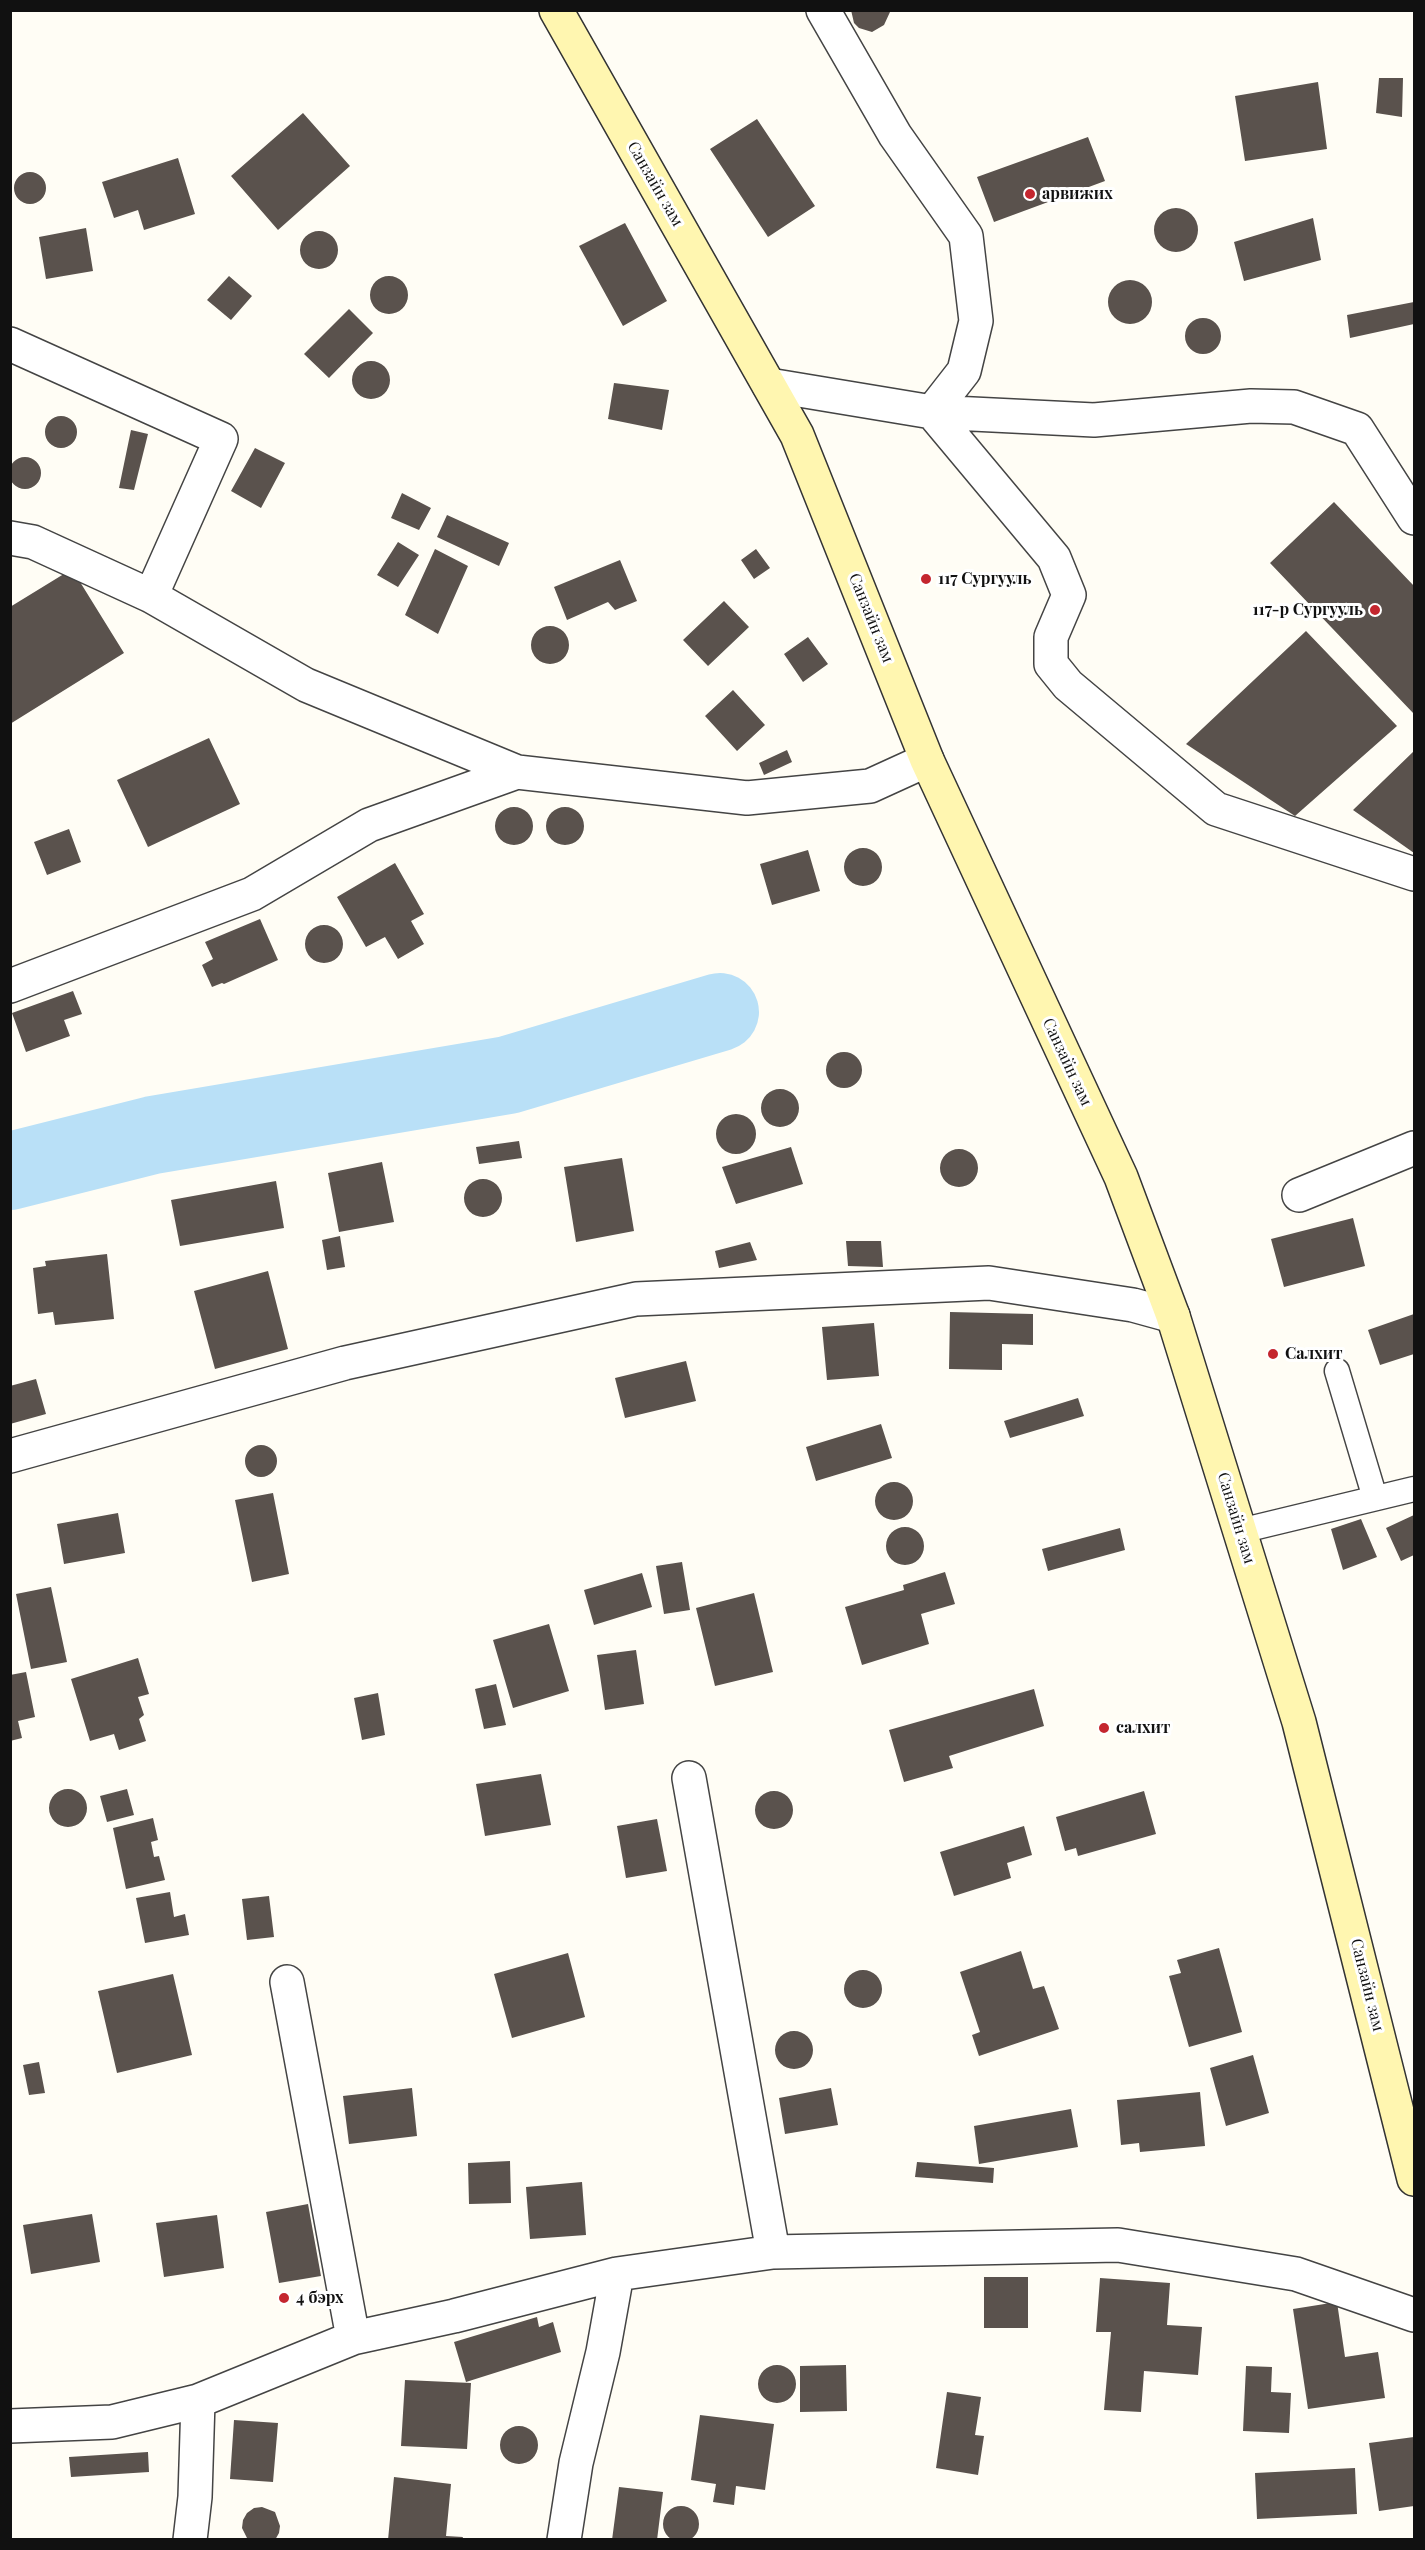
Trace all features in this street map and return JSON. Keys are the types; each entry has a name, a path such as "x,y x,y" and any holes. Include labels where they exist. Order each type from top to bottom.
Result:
{"main road":[{"name":"Санзайн зам","path":"556,10 797,435 927,760 1120,1177 1173,1316 1299,1722 1414,2179"}],"street":[{"path":"823,10 895,135 966,236 976,321 964,370 932,412"},
{"path":"10,344 221,439 151,596"},
{"path":"769,385 932,412 1094,420 1251,406 1294,406 1357,429 1414,518"},
{"path":"932,412 1054,558 1069,595 1051,637 1051,664 1068,685 1216,809 1414,874"},
{"path":"10,538 33,542 151,596 306,685 517,772 747,798 870,786 927,760"},
{"path":"10,986 252,894 369,825 517,772"},
{"path":"1299,1195 1414,1148"},
{"path":"10,1456 345,1363 636,1299 989,1283 1133,1305 1173,1316"},
{"path":"689,1778 773,2252"},
{"path":"287,1982 353,2338"},
{"path":"10,2426 112,2421 198,2402 353,2338 454,2316 617,2274 773,2252 1118,2245 1296,2274 1414,2315"},
{"path":"564,2540 576,2463 603,2352 617,2274"},
{"path":"190,2540 195,2497 198,2402"}],"lane":[{"path":"1337,1371 1375,1498"},
{"path":"1240,1531 1414,1489"}],"building":[{"path":"851,10 889,10 890,12 884,25 872,32 859,28 854,23"},
{"path":"1379,78 1403,78 1402,117 1376,113"},
{"path":"1318,82 1327,149 1245,161 1235,96"},
{"path":"303,113 350,166 278,230 231,176"},
{"path":"757,119 815,206 768,237 710,149"},
{"path":"1088,137 1105,181 994,222 977,177"},
{"path":"178,158 195,214 144,230 138,210 114,218 102,182"},
{"path":"30,172 41,177 46,188 41,199 30,204 19,199 14,188 19,177"},
{"path":"1176,208 1191,215 1198,230 1191,245 1176,252 1161,245 1154,230 1161,215"},
{"path":"1313,218 1321,260 1244,281 1234,242"},
{"path":"625,223 667,301 623,326 579,246"},
{"path":"86,228 93,271 46,279 39,237"},
{"path":"319,231 326,232 332,237 337,243 337,257 332,263 326,268 319,269 312,268 306,263 301,257 300,250 301,243 306,237 312,232"},
{"path":"229,276 252,296 231,320 207,300"},
{"path":"389,276 396,277 402,282 407,288 407,302 402,308 396,313 389,314 382,313 376,308 371,302 370,295 371,288 376,282 382,277"},
{"path":"1130,280 1145,287 1152,302 1145,317 1130,324 1115,317 1108,302 1115,287"},
{"path":"1414,302 1414,324 1350,338 1347,315"},
{"path":"349,309 373,333 329,378 304,354"},
{"path":"1203,318 1215,324 1221,336 1215,348 1203,354 1191,348 1185,336 1191,324"},
{"path":"371,361 378,362 384,367 389,373 389,387 384,393 378,398 371,399 364,398 358,393 353,387 352,380 353,373 358,367 364,362"},
{"path":"614,383 669,390 662,430 608,419"},
{"path":"61,416 72,421 77,432 72,443 61,448 50,443 45,432 50,421"},
{"path":"131,430 148,434 134,490 119,488"},
{"path":"255,448 285,463 261,508 231,491"},
{"path":"25,457 36,462 41,473 36,484 25,489 14,484 9,473 14,462"},
{"path":"402,493 431,508 419,530 391,518"},
{"path":"1334,502 1414,586 1414,714 1270,563"},
{"path":"447,515 509,543 499,566 437,537"},
{"path":"398,542 419,555 398,587 377,575"},
{"path":"435,549 468,566 438,634 405,615"},
{"path":"756,549 770,568 754,579 741,560"},
{"path":"620,560 637,601 615,610 608,602 567,620 554,587"},
{"path":"72,569 124,653 10,724 10,607"},
{"path":"724,601 749,627 708,666 683,640"},
{"path":"550,626 557,627 563,632 568,638 568,652 563,658 557,663 550,664 543,663 537,658 532,652 531,645 532,638 537,632 543,627"},
{"path":"1306,631 1397,726 1295,816 1186,744"},
{"path":"808,637 828,664 803,682 784,654"},
{"path":"733,690 765,725 737,751 705,716"},
{"path":"209,738 240,804 148,847 117,780"},
{"path":"787,750 792,762 764,775 759,763"},
{"path":"1414,751 1414,853 1353,810"},
{"path":"514,807 521,808 527,813 532,819 532,833 527,839 521,844 514,845 507,844 501,839 496,833 495,826 496,819 501,813 507,808"},
{"path":"565,807 572,808 578,813 583,819 583,833 578,839 572,844 565,845 558,844 552,839 547,833 546,826 547,819 552,813 558,808"},
{"path":"69,829 81,862 47,875 34,842"},
{"path":"863,848 870,849 876,854 881,860 881,874 876,880 870,885 863,886 856,885 850,880 845,874 844,867 845,860 850,854 856,849"},
{"path":"808,850 820,891 772,905 760,864"},
{"path":"395,863 424,914 411,921 424,944 398,959 385,937 366,947 337,897"},
{"path":"260,919 278,960 212,987 202,965 213,959 205,942"},
{"path":"324,925 338,930 343,944 338,958 324,963 310,958 305,944 310,930"},
{"path":"73,991 82,1014 64,1020 70,1036 26,1052 12,1013"},
{"path":"844,1052 857,1057 862,1070 857,1083 844,1088 831,1083 826,1070 831,1057"},
{"path":"780,1089 787,1090 793,1095 798,1101 798,1115 793,1121 787,1126 780,1127 773,1126 767,1121 762,1115 761,1108 762,1101 767,1095 773,1090"},
{"path":"736,1114 750,1120 756,1134 750,1148 736,1154 722,1148 716,1134 722,1120"},
{"path":"519,1141 522,1158 479,1164 476,1147"},
{"path":"791,1147 803,1184 736,1204 722,1167"},
{"path":"959,1149 972,1155 978,1168 972,1181 959,1187 946,1181 940,1168 946,1155"},
{"path":"622,1158 634,1231 576,1242 564,1167"},
{"path":"382,1162 394,1222 339,1232 328,1173"},
{"path":"483,1179 490,1180 496,1185 501,1191 501,1205 496,1211 490,1216 483,1217 476,1216 470,1211 465,1205 464,1198 465,1191 470,1185 476,1180"},
{"path":"276,1181 284,1228 180,1246 171,1200"},
{"path":"1353,1218 1365,1266 1284,1287 1271,1239"},
{"path":"340,1236 345,1267 327,1270 322,1240"},
{"path":"846,1241 881,1241 883,1267 848,1266"},
{"path":"750,1242 757,1260 719,1268 715,1251"},
{"path":"107,1254 114,1319 55,1325 53,1312 38,1314 33,1268 46,1266 45,1261"},
{"path":"268,1271 288,1349 215,1369 194,1291"},
{"path":"950,1312 1033,1314 1033,1345 1002,1344 1002,1370 949,1369"},
{"path":"1414,1314 1414,1354 1380,1365 1368,1330"},
{"path":"874,1323 879,1376 827,1380 822,1327"},
{"path":"686,1361 696,1401 625,1418 615,1378"},
{"path":"36,1379 46,1414 10,1424 10,1386"},
{"path":"1078,1398 1084,1416 1010,1438 1004,1421"},
{"path":"881,1424 892,1458 816,1481 806,1447"},
{"path":"261,1445 272,1450 277,1461 272,1472 261,1477 250,1472 245,1461 250,1450"},
{"path":"894,1482 901,1483 907,1488 912,1494 912,1508 907,1514 901,1519 894,1520 887,1519 881,1514 876,1508 875,1501 876,1494 881,1488 887,1483"},
{"path":"273,1493 289,1574 252,1582 235,1500"},
{"path":"118,1513 125,1553 64,1564 57,1524"},
{"path":"1414,1515 1414,1555 1401,1561 1386,1528"},
{"path":"1361,1519 1377,1557 1343,1570 1331,1529"},
{"path":"905,1527 912,1528 918,1533 923,1539 923,1553 918,1559 912,1564 905,1565 898,1564 892,1559 887,1553 886,1546 887,1539 892,1533 898,1528"},
{"path":"1120,1528 1125,1550 1048,1571 1042,1549"},
{"path":"682,1562 690,1610 664,1614 656,1566"},
{"path":"945,1572 955,1604 921,1614 929,1644 862,1665 845,1607 904,1590 903,1585"},
{"path":"642,1573 652,1607 594,1625 584,1590"},
{"path":"51,1587 67,1662 31,1669 16,1594"},
{"path":"754,1593 773,1672 715,1686 696,1608"},
{"path":"549,1624 569,1691 513,1708 493,1640"},
{"path":"636,1650 644,1704 605,1710 597,1655"},
{"path":"138,1658 149,1694 138,1697 144,1715 139,1719 146,1741 119,1750 114,1734 90,1741 71,1679"},
{"path":"26,1672 35,1717 18,1721 22,1738 10,1741 10,1675"},
{"path":"496,1684 506,1725 484,1729 475,1689"},
{"path":"1034,1689 1044,1726 949,1756 953,1768 904,1782 889,1730"},
{"path":"378,1693 385,1735 362,1740 354,1698"},
{"path":"541,1774 551,1825 485,1836 476,1784"},
{"path":"68,1789 75,1790 81,1795 86,1801 86,1815 81,1821 75,1826 68,1827 61,1826 55,1821 50,1815 49,1808 50,1801 55,1795 61,1790"},
{"path":"127,1789 134,1815 107,1822 100,1796"},
{"path":"774,1791 781,1792 787,1797 792,1803 792,1817 787,1823 781,1828 774,1829 767,1828 761,1823 756,1817 755,1810 756,1803 761,1797 767,1792"},
{"path":"1144,1791 1156,1834 1078,1856 1076,1848 1065,1851 1056,1817"},
{"path":"153,1818 158,1840 151,1842 154,1857 159,1856 165,1880 126,1889 113,1828"},
{"path":"657,1819 667,1871 626,1878 617,1826"},
{"path":"1024,1826 1032,1855 1007,1863 1011,1878 954,1896 940,1852"},
{"path":"170,1892 174,1917 185,1914 189,1935 145,1943 136,1898"},
{"path":"269,1896 274,1937 247,1940 242,1899"},
{"path":"1219,1948 1242,2032 1189,2047 1169,1976 1181,1973 1177,1960"},
{"path":"1021,1951 1033,1989 1044,1986 1059,2029 979,2056 972,2035 980,2032 960,1972"},
{"path":"568,1953 585,2017 512,2038 494,1974"},
{"path":"863,1970 870,1971 876,1976 881,1982 881,1996 876,2002 870,2007 863,2008 856,2007 850,2002 845,1996 844,1989 845,1982 850,1976 856,1971"},
{"path":"173,1974 192,2055 117,2073 98,1991"},
{"path":"794,2031 801,2032 807,2037 812,2043 812,2057 807,2063 801,2068 794,2069 787,2068 781,2063 776,2057 775,2050 776,2043 781,2037 787,2032"},
{"path":"1253,2055 1269,2113 1226,2126 1210,2068"},
{"path":"39,2062 45,2093 29,2095 23,2065"},
{"path":"412,2088 417,2136 349,2144 343,2096"},
{"path":"831,2088 838,2125 785,2134 779,2098"},
{"path":"1200,2092 1205,2146 1140,2152 1139,2143 1121,2145 1117,2100"},
{"path":"1071,2109 1078,2147 979,2164 974,2126"},
{"path":"510,2161 511,2203 469,2204 468,2163"},
{"path":"917,2162 994,2168 993,2183 915,2177"},
{"path":"582,2182 586,2235 530,2239 526,2187"},
{"path":"308,2204 321,2276 279,2283 266,2212"},
{"path":"92,2214 100,2262 31,2274 23,2225"},
{"path":"217,2215 224,2268 164,2277 156,2223"},
{"path":"984,2277 1028,2277 1028,2328 984,2328"},
{"path":"1100,2278 1170,2283 1167,2325 1202,2327 1198,2375 1144,2371 1141,2412 1104,2410 1111,2332 1096,2332"},
{"path":"1337,2302 1345,2357 1378,2352 1385,2398 1308,2409 1293,2309"},
{"path":"537,2317 539,2327 553,2322 561,2352 466,2382 454,2342"},
{"path":"777,2365 784,2366 790,2371 795,2377 795,2391 790,2397 784,2402 777,2403 770,2402 764,2397 759,2391 758,2384 759,2377 764,2371 770,2366"},
{"path":"846,2365 847,2411 800,2412 800,2366"},
{"path":"1246,2366 1272,2367 1271,2392 1291,2393 1289,2433 1243,2431"},
{"path":"405,2380 471,2383 467,2449 401,2446"},
{"path":"947,2392 981,2397 975,2435 984,2436 978,2475 936,2468"},
{"path":"700,2415 774,2424 765,2490 736,2486 734,2505 713,2502 716,2484 691,2480"},
{"path":"234,2420 278,2423 273,2482 230,2479"},
{"path":"519,2426 526,2427 532,2432 537,2438 537,2452 532,2458 526,2463 519,2464 512,2463 506,2458 501,2452 500,2445 501,2438 506,2432 512,2427"},
{"path":"1414,2437 1414,2506 1379,2511 1369,2443"},
{"path":"148,2452 149,2472 71,2477 69,2457"},
{"path":"1355,2468 1357,2514 1257,2519 1255,2473"},
{"path":"394,2477 451,2484 446,2536 463,2537 462,2540 388,2540"},
{"path":"619,2487 663,2492 657,2540 612,2540"},
{"path":"681,2506 694,2511 699,2524 694,2537 681,2542 668,2537 663,2524 668,2511"},
{"path":"262,2507 275,2512 280,2526 279,2533 275,2540 248,2540 242,2528 243,2520 254,2508"}],"waterway":[{"path":"10,1171 153,1135 508,1075 720,1012"}],"place":[{"name":"арвижих","path":"1030,194"},
{"name":"117 Сургууль","path":"926,579"},
{"name":"117-р Сургууль","path":"1375,610"},
{"name":"Салхит","path":"1273,1354"},
{"name":"салхит","path":"1104,1728"},
{"name":"4 бэрх","path":"284,2298"}]}
